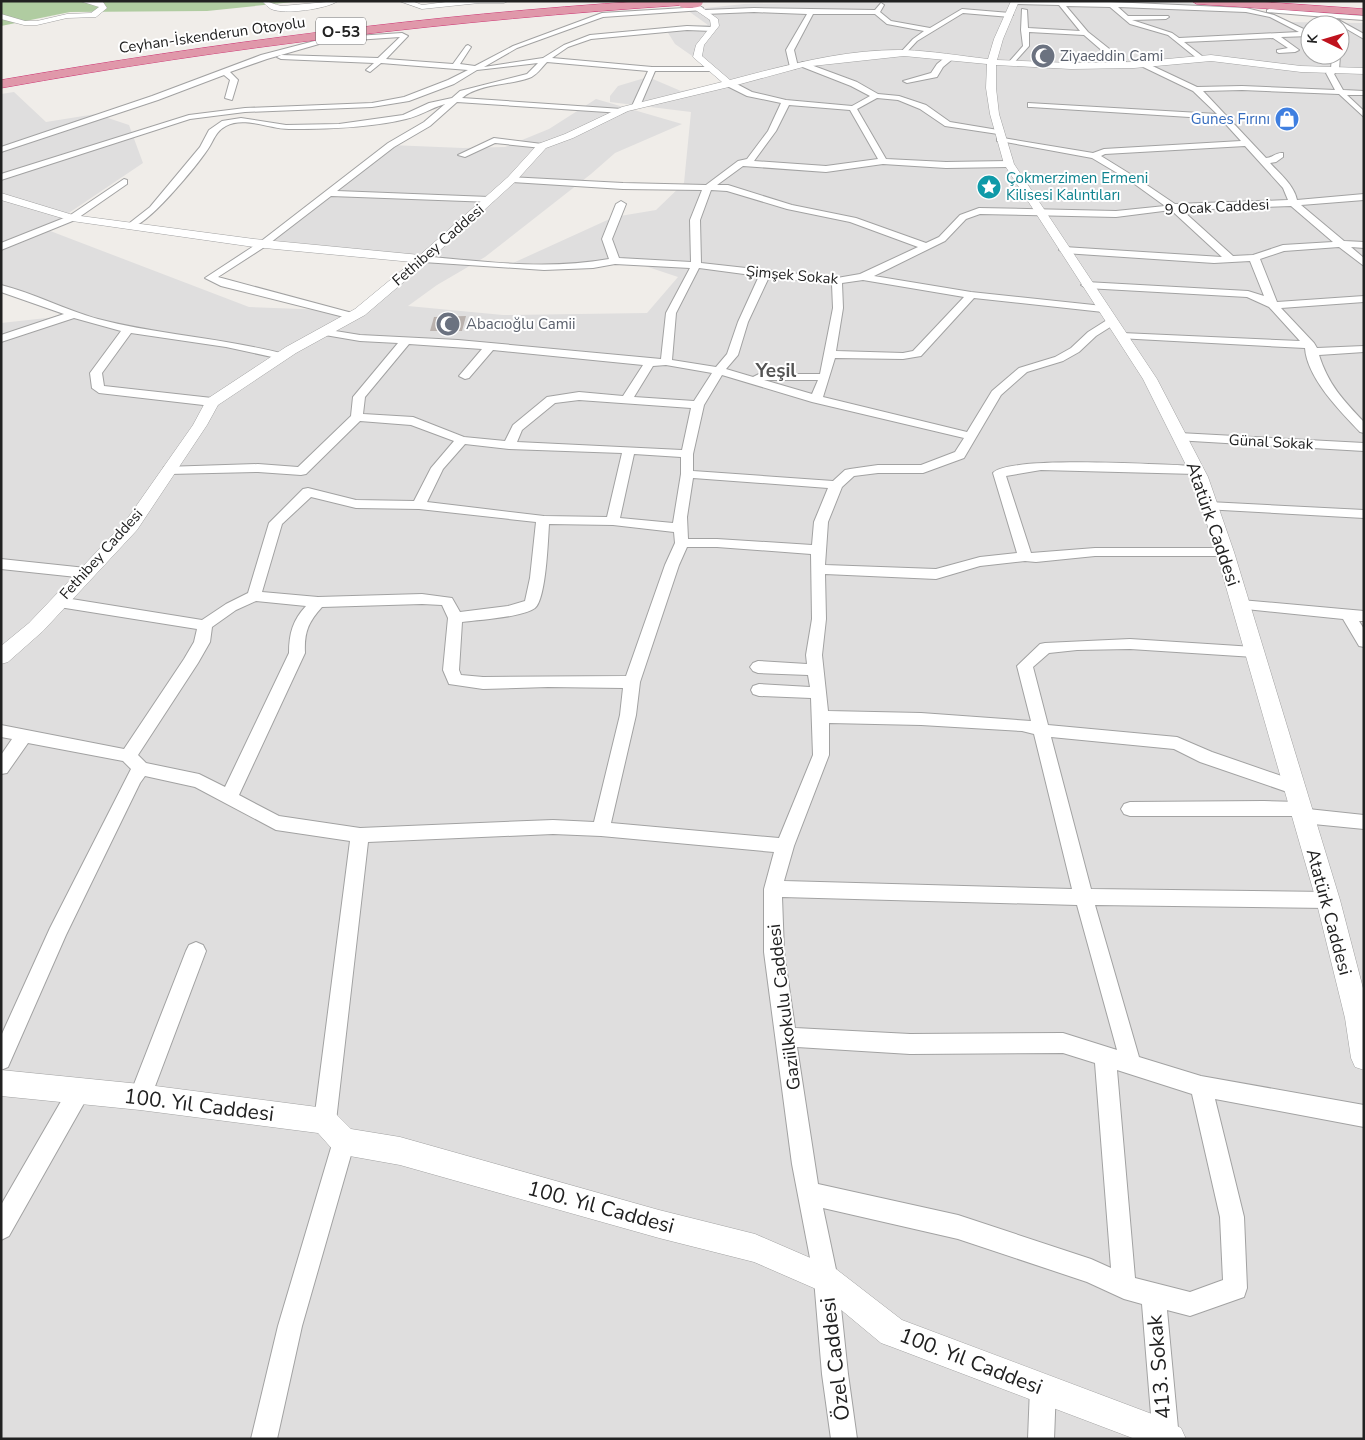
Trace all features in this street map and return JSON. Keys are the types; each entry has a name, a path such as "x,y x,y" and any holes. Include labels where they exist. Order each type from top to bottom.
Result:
{"highway":[{"name":"Ceyhan-İskenderun Otoyolu","path":"1,75 99,58 251,36 442,14 596,1"},
{"path":"1197,1 1364,12"},
{"path":"1290,1 1364,6"},
{"name":"Ceyhan-İskenderun Otoyolu","path":"1,84 189,53 390,26 548,10 684,2 699,6"}],"street":[{"path":"1,16 24,23 37,23 67,16 93,16 103,8 100,4 84,1"},
{"path":"266,1 276,8 286,8 325,4 334,1"},
{"path":"403,1 422,7 479,1 504,1"},
{"path":"1015,1 1325,15"},
{"name":"Atatürk Caddesi","path":"1015,1 1002,28 992,62 994,116 999,136 1009,164 1150,380 1196,470 1225,552 1328,900 1361,1017 1364,1058"},
{"path":"1060,3 1086,33 1124,65"},
{"path":"1110,4 1132,23 1170,34 1199,58"},
{"path":"877,12 881,5"},
{"path":"1,177 189,117 244,110 352,107 389,103 431,91 515,47 602,14 699,6 811,12 877,12 889,23 929,30"},
{"path":"699,6 714,19 715,26 700,45 697,57 730,84 750,94 786,102 854,108 876,96"},
{"path":"1012,63 1026,46 1024,10"},
{"path":"1246,10 1272,16 1300,30"},
{"path":"904,53 915,40 962,11 1010,14"},
{"path":"811,12 790,50 799,66 854,84 876,96 900,96 923,107 948,124 1094,156 1130,176 1176,207 1230,259"},
{"path":"1127,18 1166,17"},
{"path":"1350,17 1364,18"},
{"path":"352,316 225,284 210,278 263,244 391,145 428,124 463,93 479,87 529,76 545,60 566,46 590,37 687,28 712,29"},
{"path":"1024,30 1086,33"},
{"path":"1350,31 1364,37"},
{"path":"1179,40 1300,35"},
{"path":"1,150 264,57 326,40 405,36 370,70"},
{"path":"1275,36 1294,50 1279,51"},
{"path":"456,65 468,47"},
{"path":"418,62 425,53"},
{"name":"Fethibey Caddesi","path":"1,657 36,626 131,526 200,425 212,402 281,356 360,312 489,200 512,179 542,146 569,136 622,111 681,94 730,84 799,66 863,56 904,53 992,62 1071,66 1141,64 1199,58 1223,59 1284,68 1364,71"},
{"path":"264,57 418,62 478,68 545,60 652,69 710,68"},
{"path":"907,81 934,75 940,66 951,57"},
{"path":"1141,64 1196,89 1264,161 1291,193 1293,203 1364,263"},
{"path":"1335,65 1335,70 1330,74 1340,92 1364,115"},
{"path":"636,106 652,69"},
{"path":"226,72 234,80 229,98"},
{"path":"1196,89 1249,88 1364,93"},
{"path":"132,225 153,209 204,148 212,132 225,123 241,120 286,127 339,126 405,117 432,105 455,100 622,111"},
{"path":"666,362 671,314 696,265 695,220 709,187 741,163 750,161 772,131 786,102"},
{"path":"1031,105 1224,117"},
{"path":"854,108 883,161"},
{"path":"462,156 494,140 542,146"},
{"path":"1094,156 1104,152 1245,143"},
{"path":"1264,161 1273,160 1280,156"},
{"path":"741,163 826,169 883,161 946,165 1009,164"},
{"path":"512,179 623,186 728,188 790,207 853,220 928,247"},
{"path":"1,247 72,218 124,182"},
{"path":"328,193 489,200"},
{"path":"1,196 72,218 263,244 423,259"},
{"name":"9 Ocak Caddesi","path":"1040,214 1116,214 1176,207 1293,203 1364,197"},
{"path":"615,261 607,239 621,204"},
{"name":"Şimşek Sokak","path":"423,259 483,264 565,267 598,265 615,261 696,265 765,274 837,280 863,277 928,247 942,239 966,214 979,211 1040,214"},
{"path":"1,237 17,241"},
{"path":"1064,250 1230,259 1254,258 1282,248 1341,244 1364,246"},
{"path":"1254,258 1273,305 1311,349 1318,370 1334,398 1364,429"},
{"path":"601,829 628,715 632,682 681,535 680,517 687,474 687,454 698,405 719,371 732,355 742,322 765,274"},
{"path":"863,277 1112,322 1311,349 1364,350"},
{"path":"816,399 820,393 824,377 838,306 837,280"},
{"path":"1086,284 1248,294 1273,305 1364,300"},
{"path":"1,288 72,315 128,329 226,344 281,356"},
{"path":"829,354 903,356 917,354 971,295"},
{"path":"1,339 72,315"},
{"path":"687,474 836,485 850,473 878,469 924,469 941,464 960,455 996,393 1023,370 1059,359 1075,350 1092,334 1112,322"},
{"path":"128,329 96,373 98,388 104,391 212,402"},
{"path":"323,332 360,338 490,346 666,362 719,371 816,399 970,436"},
{"path":"169,470 258,468 301,471 357,417 359,397 406,341"},
{"path":"465,376 490,346"},
{"path":"626,400 650,362"},
{"path":"742,377 824,377"},
{"path":"508,445 517,428 551,400 579,396 698,405"},
{"path":"357,417 413,421 462,440 508,445 687,454"},
{"name":"Günal Sokak","path":"1179,437 1364,447"},
{"path":"418,505 437,468 462,440"},
{"path":"613,522 628,450"},
{"path":"1025,557 999,473 1041,466 1196,470"},
{"path":"301,471 308,492"},
{"name":"Gaziilkokulu Caddesi","path":"826,1279 809,1193 785,1037 774,952 773,889 785,846 821,755 821,717 814,655 819,619 818,550 821,522 836,485"},
{"path":"308,492 356,504 418,505 543,520 613,522 717,543 818,550"},
{"path":"254,596 276,523 308,492"},
{"path":"1209,506 1364,514"},
{"path":"455,618 515,609 532,603 536,589 543,520"},
{"path":"819,569 936,574 980,562 1025,557 1036,558 1095,552 1225,552"},
{"path":"1,564 86,573"},
{"path":"59,602 205,625 254,596 318,602 422,599 447,601 455,618 452,670 455,680 483,683 548,681 632,682"},
{"path":"229,798 297,653 295,634 300,621 318,602"},
{"path":"1240,605 1364,616"},
{"path":"1348,615 1364,642"},
{"path":"1,1060 56,934 133,779 134,763 202,642 205,625"},
{"path":"1130,1064 1084,898 1025,666 1045,648 1077,644 1130,644 1254,652"},
{"path":"758,667 816,670"},
{"path":"759,690 819,693"},
{"path":"821,717 931,719 1022,725 1042,730 1178,743 1206,757 1293,787"},
{"path":"1,731 134,763 199,781 276,822 360,835 553,827 601,829 785,846"},
{"path":"1,768 24,736"},
{"path":"1130,809 1264,808 1364,822"},
{"path":"264,1439 270,1403 295,1306 324,1216 344,1141 325,1121 360,835"},
{"path":"773,889 1084,898 1328,900"},
{"path":"140,1097 196,951"},
{"path":"785,1037 910,1044 1063,1043 1202,1086 1364,1116"},
{"path":"1104,1056 1124,1287"},
{"name":"100. Yıl Caddesi","path":"1,1083 140,1097 325,1121"},
{"path":"809,1193 958,1227 1091,1271 1124,1287 1190,1304 1235,1288 1232,1217 1202,1086"},
{"path":"1,1228 79,1091"},
{"name":"100. Yıl Caddesi","path":"344,1141 400,1151 660,1224 755,1248 826,1279 892,1332 1141,1425 1167,1438"},
{"name":"Özel Caddesi","path":"826,1279 835,1374 844,1439"},
{"name":"413. Sokak","path":"1153,1295 1167,1438"},
{"path":"1041,1439 1043,1388"}],"shaded area":[{"path":"900,1 1129,1 1221,4 1286,22 1300,22 1300,65 1350,65 1350,23 1364,23 1364,1439 1,1439 1,323 65,316 1,292 1,94 14,92 46,122 96,114 129,125 143,163 45,229 249,307 355,311 418,256 272,240 390,145 463,148 505,147 549,129 596,99 682,124 615,153 485,257 437,285 408,306 503,315 647,313 678,277 642,265 513,263 614,217 656,210 684,183 691,112 610,102 610,96 618,86 648,77 681,91 722,83 695,58 675,44 665,28 708,25 687,10 744,4"}],"green space":[{"path":"1,1 303,1 207,11 70,12 1,26"}],"building":[{"name":"Abacıoğlu Camii","path":"466,316 462,331 430,331 434,317"}],"place":[{"name":"Ziyaeddin Cami","path":"1043,56"},
{"name":"Gunes Fırını","path":"1287,119"},
{"name":"Çokmerzimen Ermeni Kilisesi Kalıntıları","path":"989,187"},
{"name":"Abacıoğlu Camii","path":"448,324"}],"district":[{"name":"Yeşil","path":"776,370"}]}
